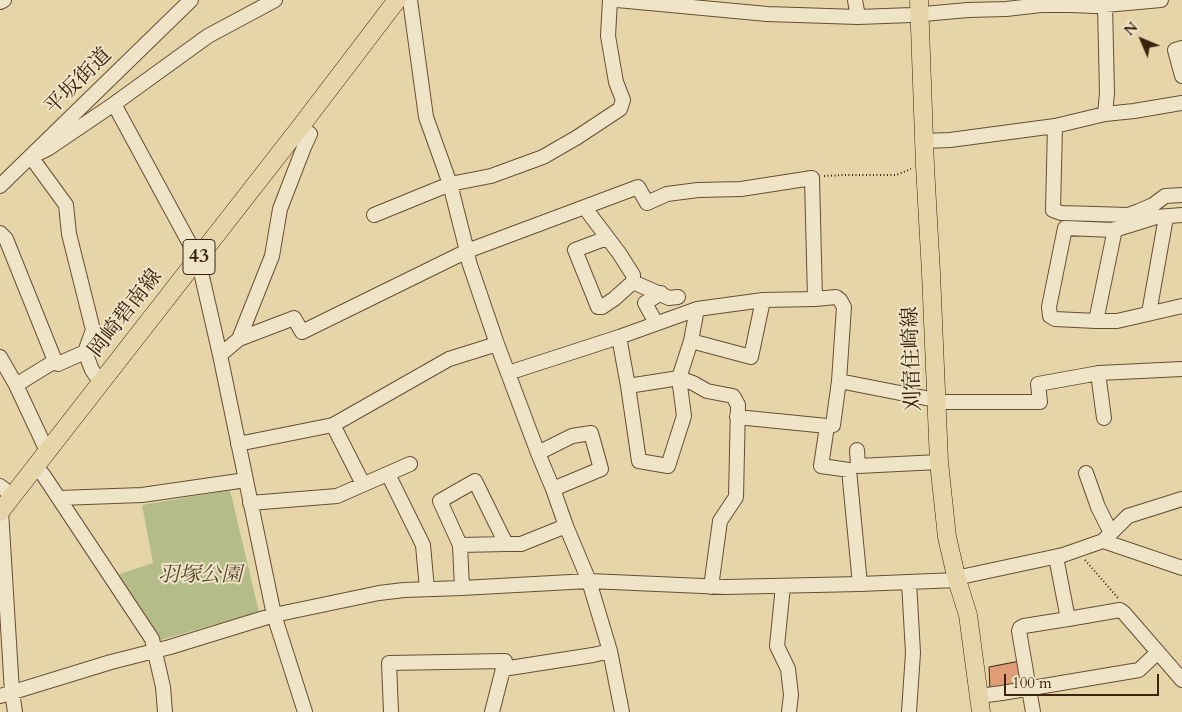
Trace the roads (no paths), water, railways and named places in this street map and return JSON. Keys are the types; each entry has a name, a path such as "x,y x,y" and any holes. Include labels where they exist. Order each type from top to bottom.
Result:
{"main road":[{"name":"岡崎碧南線","path":"0,512 6,491 36,466 397,0"},
{"name":"刈宿住崎線","path":"919,7 939,462 947,537 957,580 968,615 980,704"}],"street":[{"path":"0,2 4,0"},
{"path":"101,383 92,370 86,352 93,330 69,234 66,205 31,157 49,148 114,104 208,36 275,0"},
{"path":"410,0 426,117 450,184 469,262 497,344 554,489 566,526 589,581 610,651 622,712"},
{"path":"374,215 450,184 490,176 543,158 620,109 623,100 616,82 608,36 610,0"},
{"path":"617,0 736,6 858,17 919,7 968,10 1006,9 1071,2 1094,6 1162,0"},
{"path":"855,0 858,17"},
{"name":"平坂街道","path":"0,186 186,2"},
{"path":"1105,5 1105,114"},
{"path":"1182,48 1175,50 1182,76"},
{"path":"924,141 950,140 1055,126 1105,114 1182,103"},
{"path":"114,104 198,259 274,615 305,712"},
{"path":"239,339 272,256 280,210 310,134 301,126"},
{"path":"1055,126 1053,210 1061,213 1128,215 1153,205 1165,196 1182,195"},
{"path":"220,355 239,339 294,318 302,332 467,251 638,187 647,203 668,194 698,190 741,189 812,178 815,299"},
{"path":"585,208 619,253 633,275 633,282 614,299 602,307 598,307 576,250 607,238"},
{"path":"1182,216 1156,217 1115,230 1065,228 1049,306 1050,316 1055,318 1096,321 1117,321 1182,306"},
{"path":"1149,313 1166,217"},
{"path":"1096,321 1115,230"},
{"path":"0,233 6,239 55,361 58,364 86,352"},
{"path":"633,282 669,298 678,296"},
{"path":"656,323 645,303 661,293"},
{"path":"508,373 697,308 763,300 836,297 840,300 844,307 839,381 833,425 737,417"},
{"path":"691,341 751,357 763,300"},
{"path":"618,336 628,386 639,461 668,466 684,416 679,378 691,341 697,308"},
{"path":"238,444 334,425 448,359 497,344"},
{"path":"0,356 47,451"},
{"path":"16,385 55,361"},
{"path":"839,381 937,401 1040,402 1038,384 1098,373 1182,369"},
{"path":"1098,373 1104,418"},
{"path":"628,386 679,378 706,391 733,396 738,405 736,497 720,520 711,587"},
{"path":"334,425 363,484"},
{"path":"827,426 821,466 849,470 860,584"},
{"path":"538,452 572,436 591,433 601,469 554,489"},
{"path":"857,450 858,466 939,462"},
{"path":"250,503 337,496 410,464"},
{"path":"36,466 152,639 163,687 164,712"},
{"path":"1086,473 1107,537"},
{"path":"388,474 423,545 426,589"},
{"path":"59,498 142,495 246,480"},
{"path":"462,588 460,544 440,501 476,481 506,544"},
{"path":"6,694 111,662 170,648 274,615 379,593 404,590 589,581 711,587 957,580 965,576 1056,557 1107,537 1128,516 1182,499"},
{"path":"0,512 6,694 15,712"},
{"path":"460,544 521,544 566,526"},
{"path":"1107,537 1182,568"},
{"path":"1056,557 1068,619"},
{"path":"909,582 913,653 910,712"},
{"path":"783,586 777,646 788,669 791,695 789,712"},
{"path":"1034,712 1019,632 1020,628 1024,626 1120,610 1182,680"},
{"path":"391,712 389,663 505,661 593,655 610,651"},
{"path":"980,704 1002,693 1139,670 1158,652"},
{"path":"492,712 505,661"}],"park label":[{"name":"羽塚公園","path":"200,576"}]}
